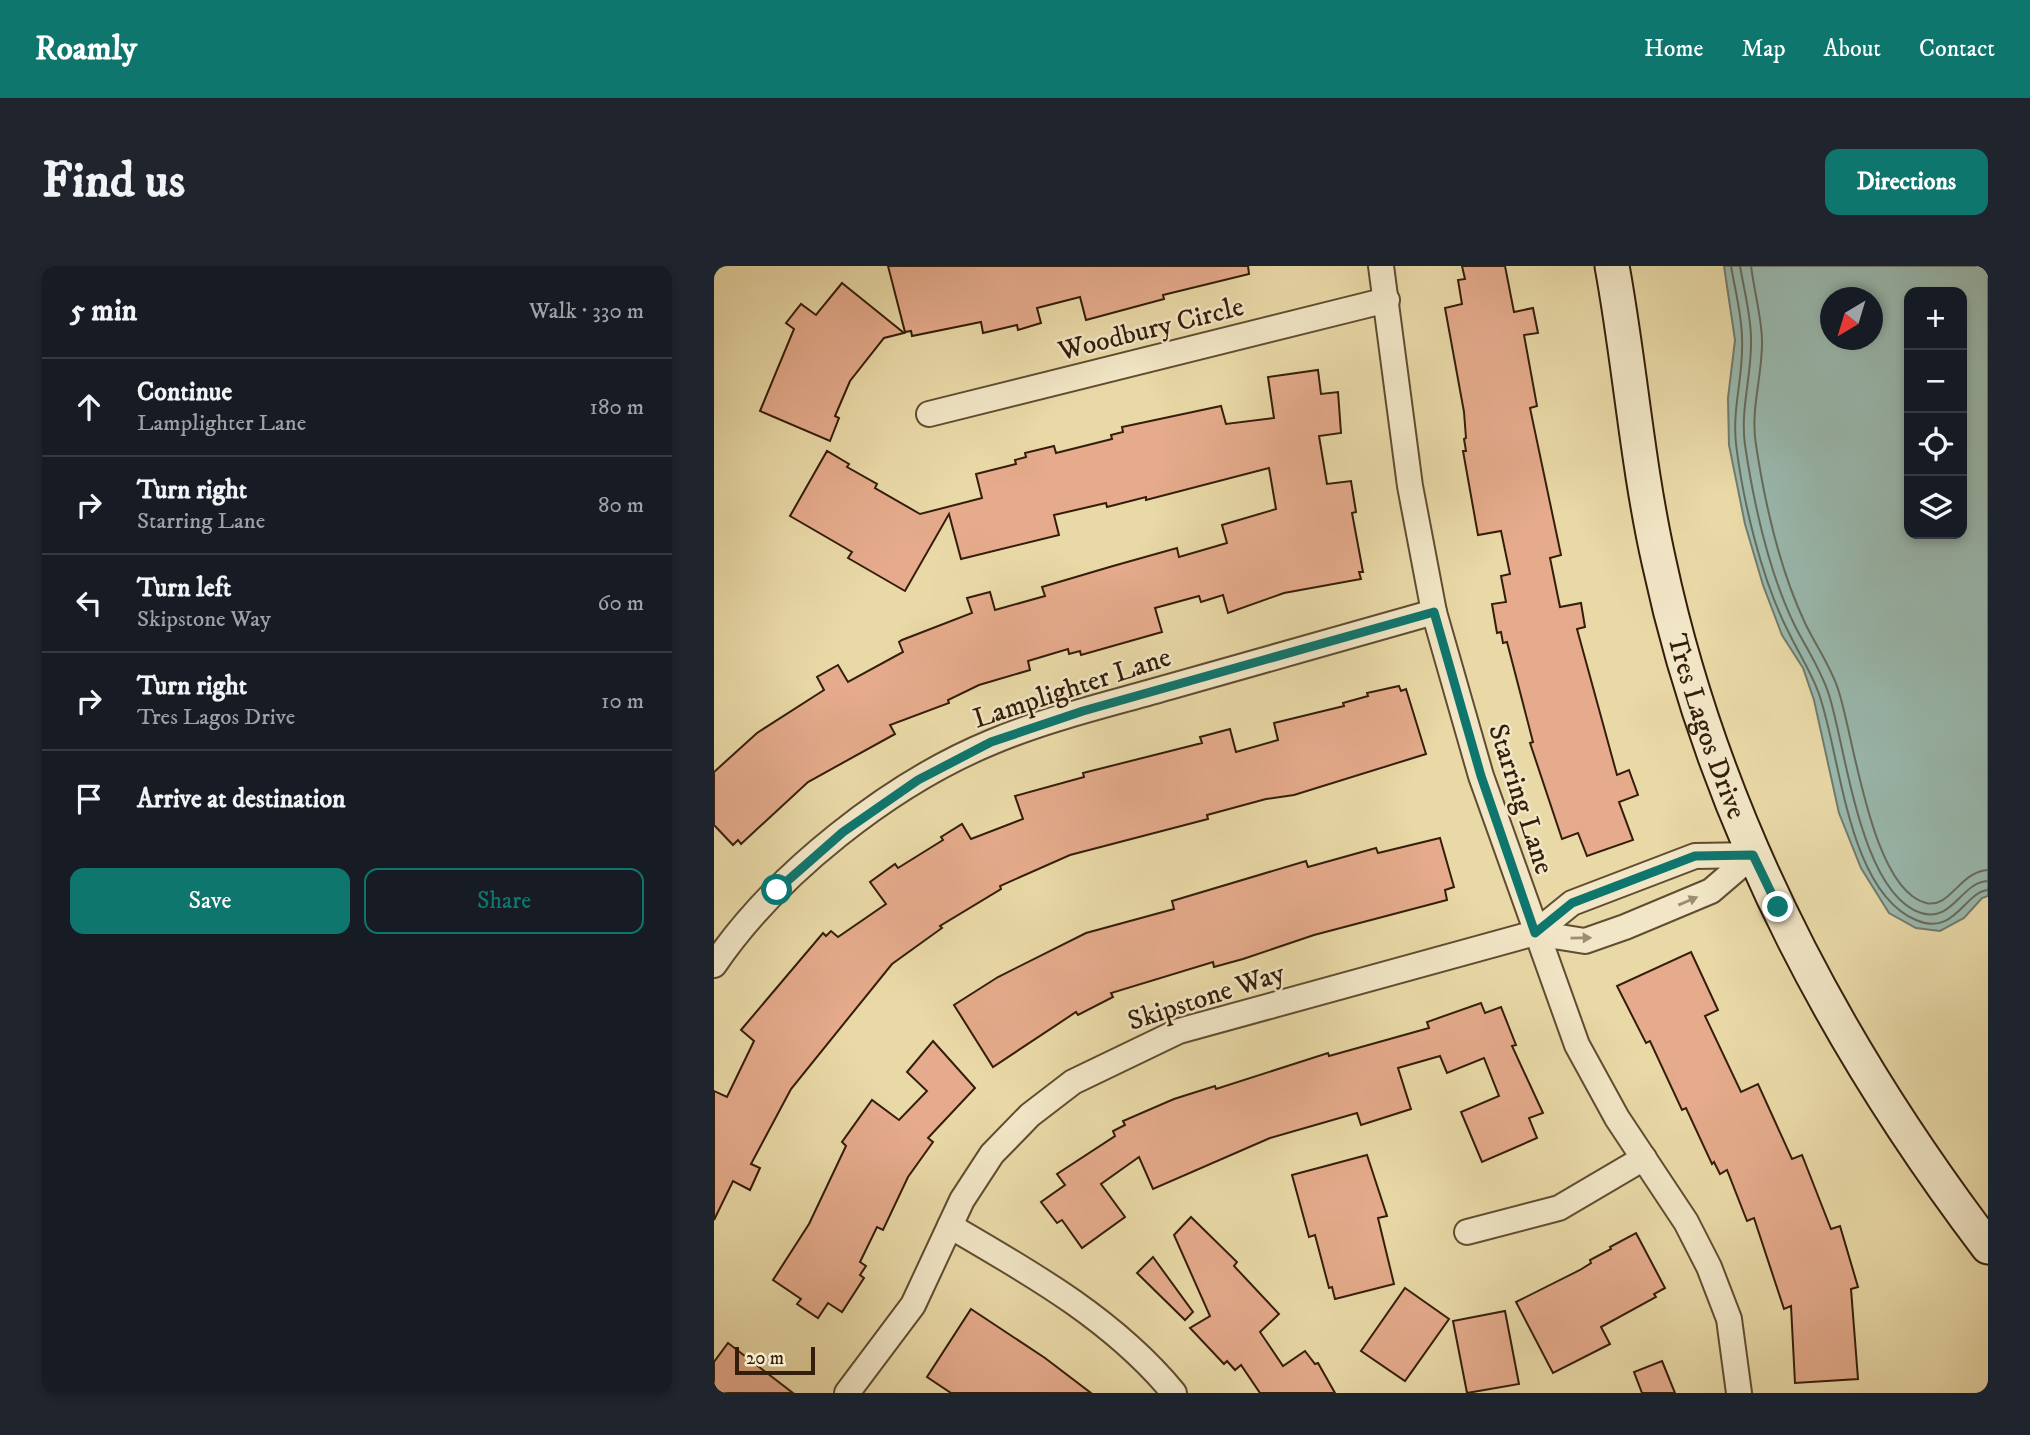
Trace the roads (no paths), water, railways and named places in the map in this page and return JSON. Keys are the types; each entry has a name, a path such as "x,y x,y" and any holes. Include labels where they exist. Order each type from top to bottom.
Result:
{"street":[{"name":"Starring Lane","path":"1381,266 1410,486 1434,612 1473,750 1535,933 1577,1045 1594,1079 1686,1222 1709,1267 1729,1319 1739,1374 1739,1393"},
{"name":"Tres Lagos Drive","path":"1612,266 1642,479 1659,564 1703,723 1753,855 1820,993 1870,1080 1929,1169 1988,1247"},
{"name":"Woodbury Circle","path":"929,414 1387,300"},
{"name":"Lamplighter Lane","path":"714,965 777,890 843,832 918,780 991,742 1083,711 1434,612"},
{"name":"Skipstone Way","path":"1535,933 1584,941 1625,927 1711,891 1753,855"},
{"name":"Skipstone Way","path":"847,1393 913,1305 962,1200 992,1154 1030,1115 1073,1082 1179,1031 1535,933 1572,903 1695,856 1753,855"},
{"path":"1467,1232 1559,1208 1644,1158"},
{"path":"950,1226 1048,1283 1105,1327 1174,1393"}],"water":[{"path":"1724,266 1988,266 1988,896 1982,898 1964,918 1940,931 1916,928 1889,913 1861,868 1839,813 1814,700 1803,668 1782,635 1763,585 1745,524 1729,445 1728,398 1735,340"}]}
